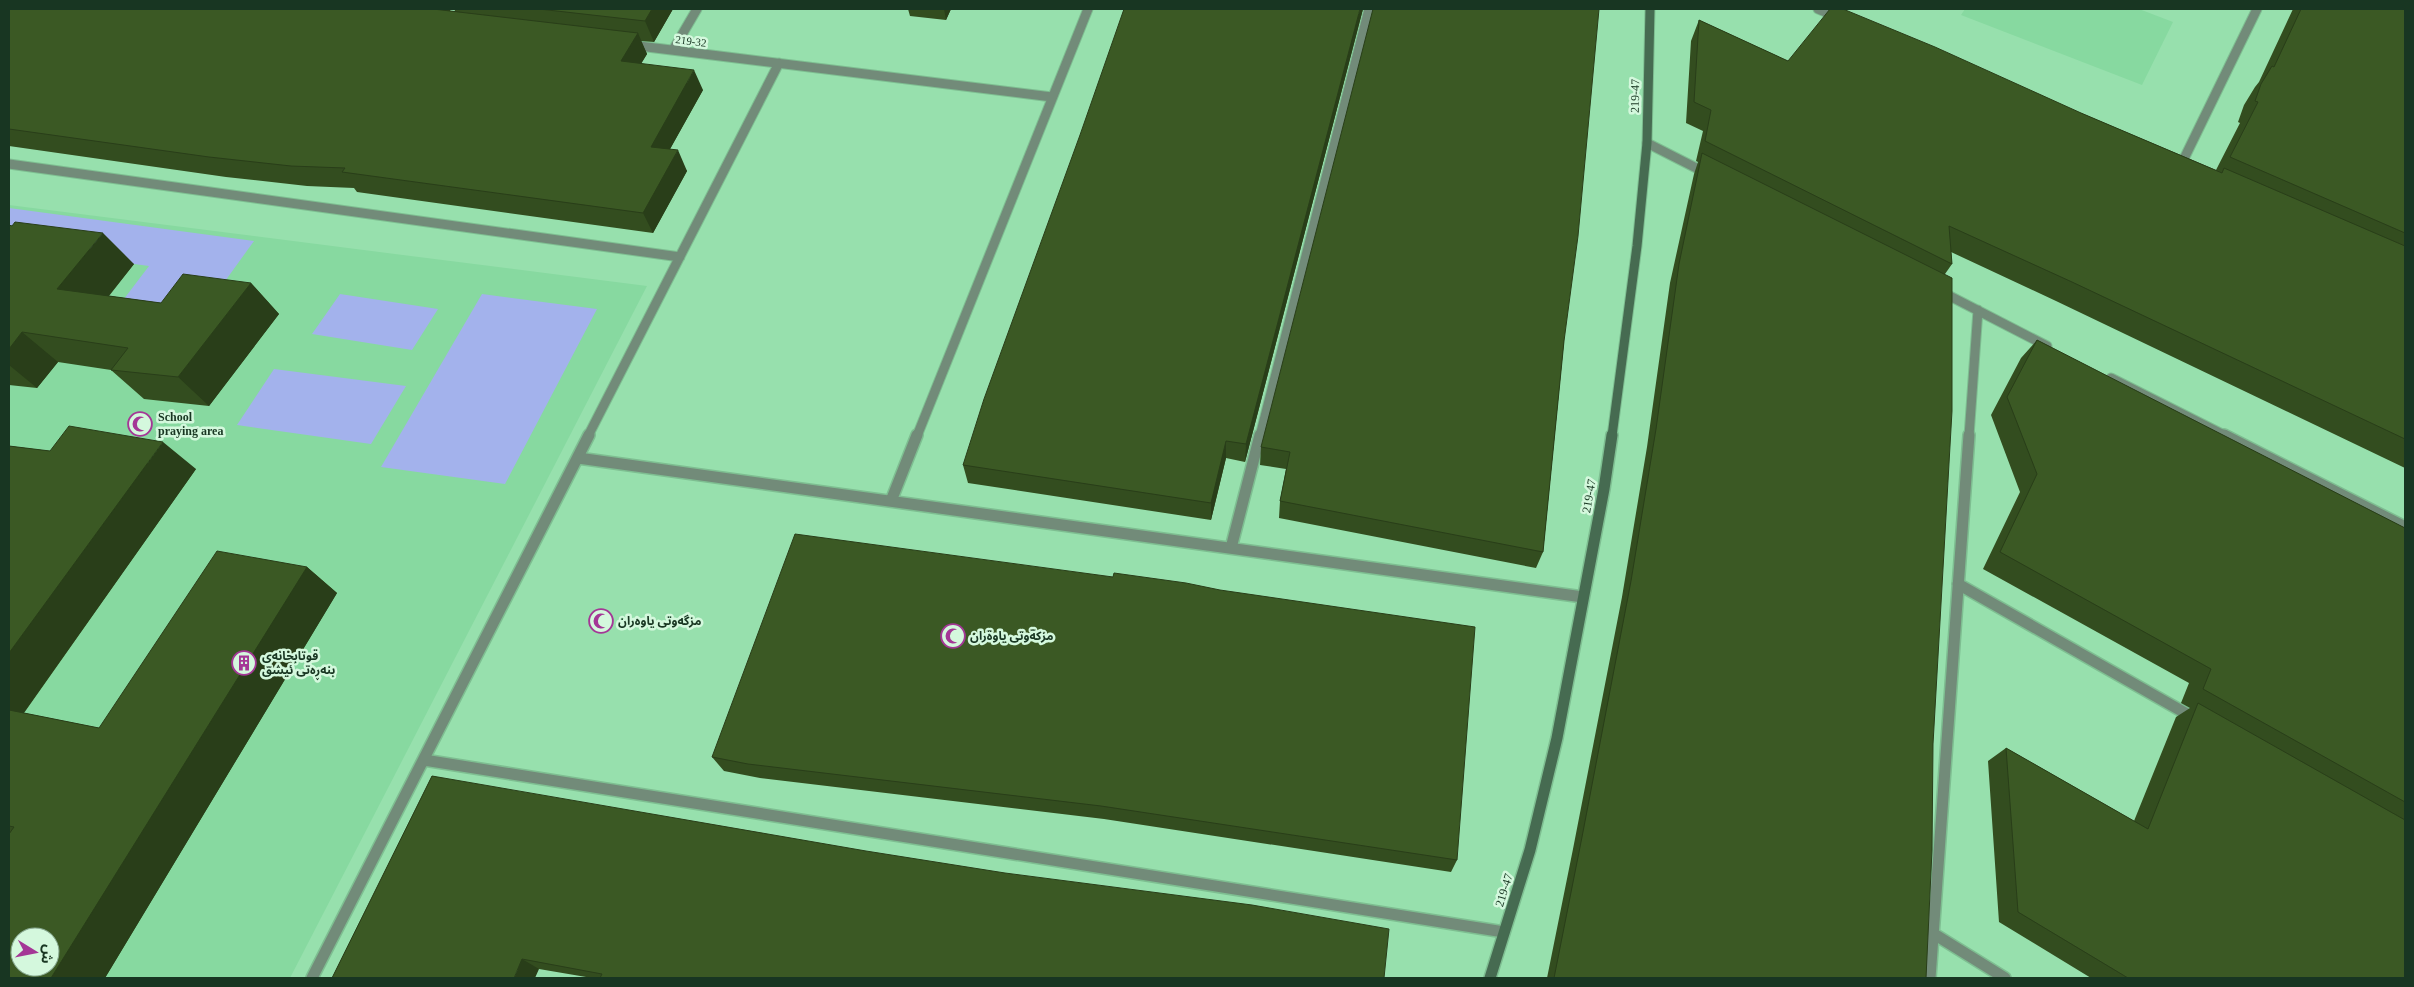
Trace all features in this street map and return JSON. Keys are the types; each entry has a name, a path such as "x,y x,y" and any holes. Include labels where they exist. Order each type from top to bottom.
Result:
{"street":[{"path":"673,50 696,9"},
{"path":"891,501 1088,9"},
{"path":"1231,548 1369,9"},
{"name":"219-47","path":"1490,978 1530,850 1552,756 1604,489 1624,360 1647,143 1650,9"},
{"path":"1818,9 1845,21"},
{"path":"2179,169 2257,9"},
{"name":"219-32","path":"624,44 1052,97"},
{"path":"312,978 779,63"},
{"path":"1647,143 1716,178"},
{"path":"9,164 680,257"},
{"path":"2170,165 2188,173"},
{"path":"1934,288 2058,351"},
{"path":"1930,978 1978,310"},
{"path":"2102,374 2405,527"},
{"path":"578,458 1583,597"},
{"path":"1958,584 2208,726"},
{"path":"424,760 1504,932"},
{"path":"1934,934 2005,978"}],"shaded area":[{"path":"1965,9 2139,9 2173,22 2142,85 1961,15"},
{"path":"9,205 647,286 290,978 9,978"},
{"path":"9,208 254,241 189,331 108,320 149,266 9,247"},
{"path":"340,294 438,309 412,350 312,334"},
{"path":"482,294 597,309 505,484 381,467"},
{"path":"274,369 406,386 371,444 237,425"}],"building":[{"path":"9,9 433,9 638,33 621,61 694,70 651,147 678,150 643,213 342,172 345,168 291,166 209,157 9,129"},
{"path":"539,9 652,9 645,21"},
{"path":"1124,9 1360,9 1246,444 1226,441 1211,503 963,465 984,399"},
{"path":"1373,9 1599,9 1578,236 1564,341 1543,552 1280,501 1290,452 1261,447"},
{"path":"1830,9 1843,9 1935,47 2081,113 2222,173 2224,168 2405,246 2405,439 1949,226 1952,264 1705,141 1711,110 1694,102 1699,20 1788,61"},
{"path":"2301,9 2405,9 2405,233 2230,157 2258,102 2255,101 2261,84 2272,66 2274,67"},
{"path":"1702,153 1952,278 1952,411 1933,744 1932,850 1926,978 1554,978 1631,581 1656,429 1679,264"},
{"path":"15,222 103,233 57,289 161,303 183,274 251,283 178,377 111,370 128,348 22,332 9,349 9,225 12,226"},
{"path":"2037,340 2405,528 2405,802 2203,689 2211,669 2000,552 2037,474 2007,397"},
{"path":"69,426 163,442 9,653 9,446 50,451"},
{"path":"795,534 1113,577 1114,573 1475,627 1457,860 1101,806 748,764 712,757"},
{"path":"217,551 307,567 60,964 60,927 10,927 10,977 51,978 9,978 9,834 14,827 9,826 9,710 99,728"},
{"path":"2198,703 2405,820 2405,978 2128,978 2018,912 2006,748 2148,829"},
{"path":"432,776 866,851 1005,873 1252,905 1389,929 1384,978 600,978 602,974 522,959 514,978 332,978"}],"place":[{"name":"School praying area","path":"140,424"},
{"name":"مزگەوتی یاوەران","path":"601,621"},
{"name":"مزكةوتى ياوةران","path":"953,636"},
{"name":"قوتابخانەی بنەڕەتی ئیشق","path":"244,663"}]}
